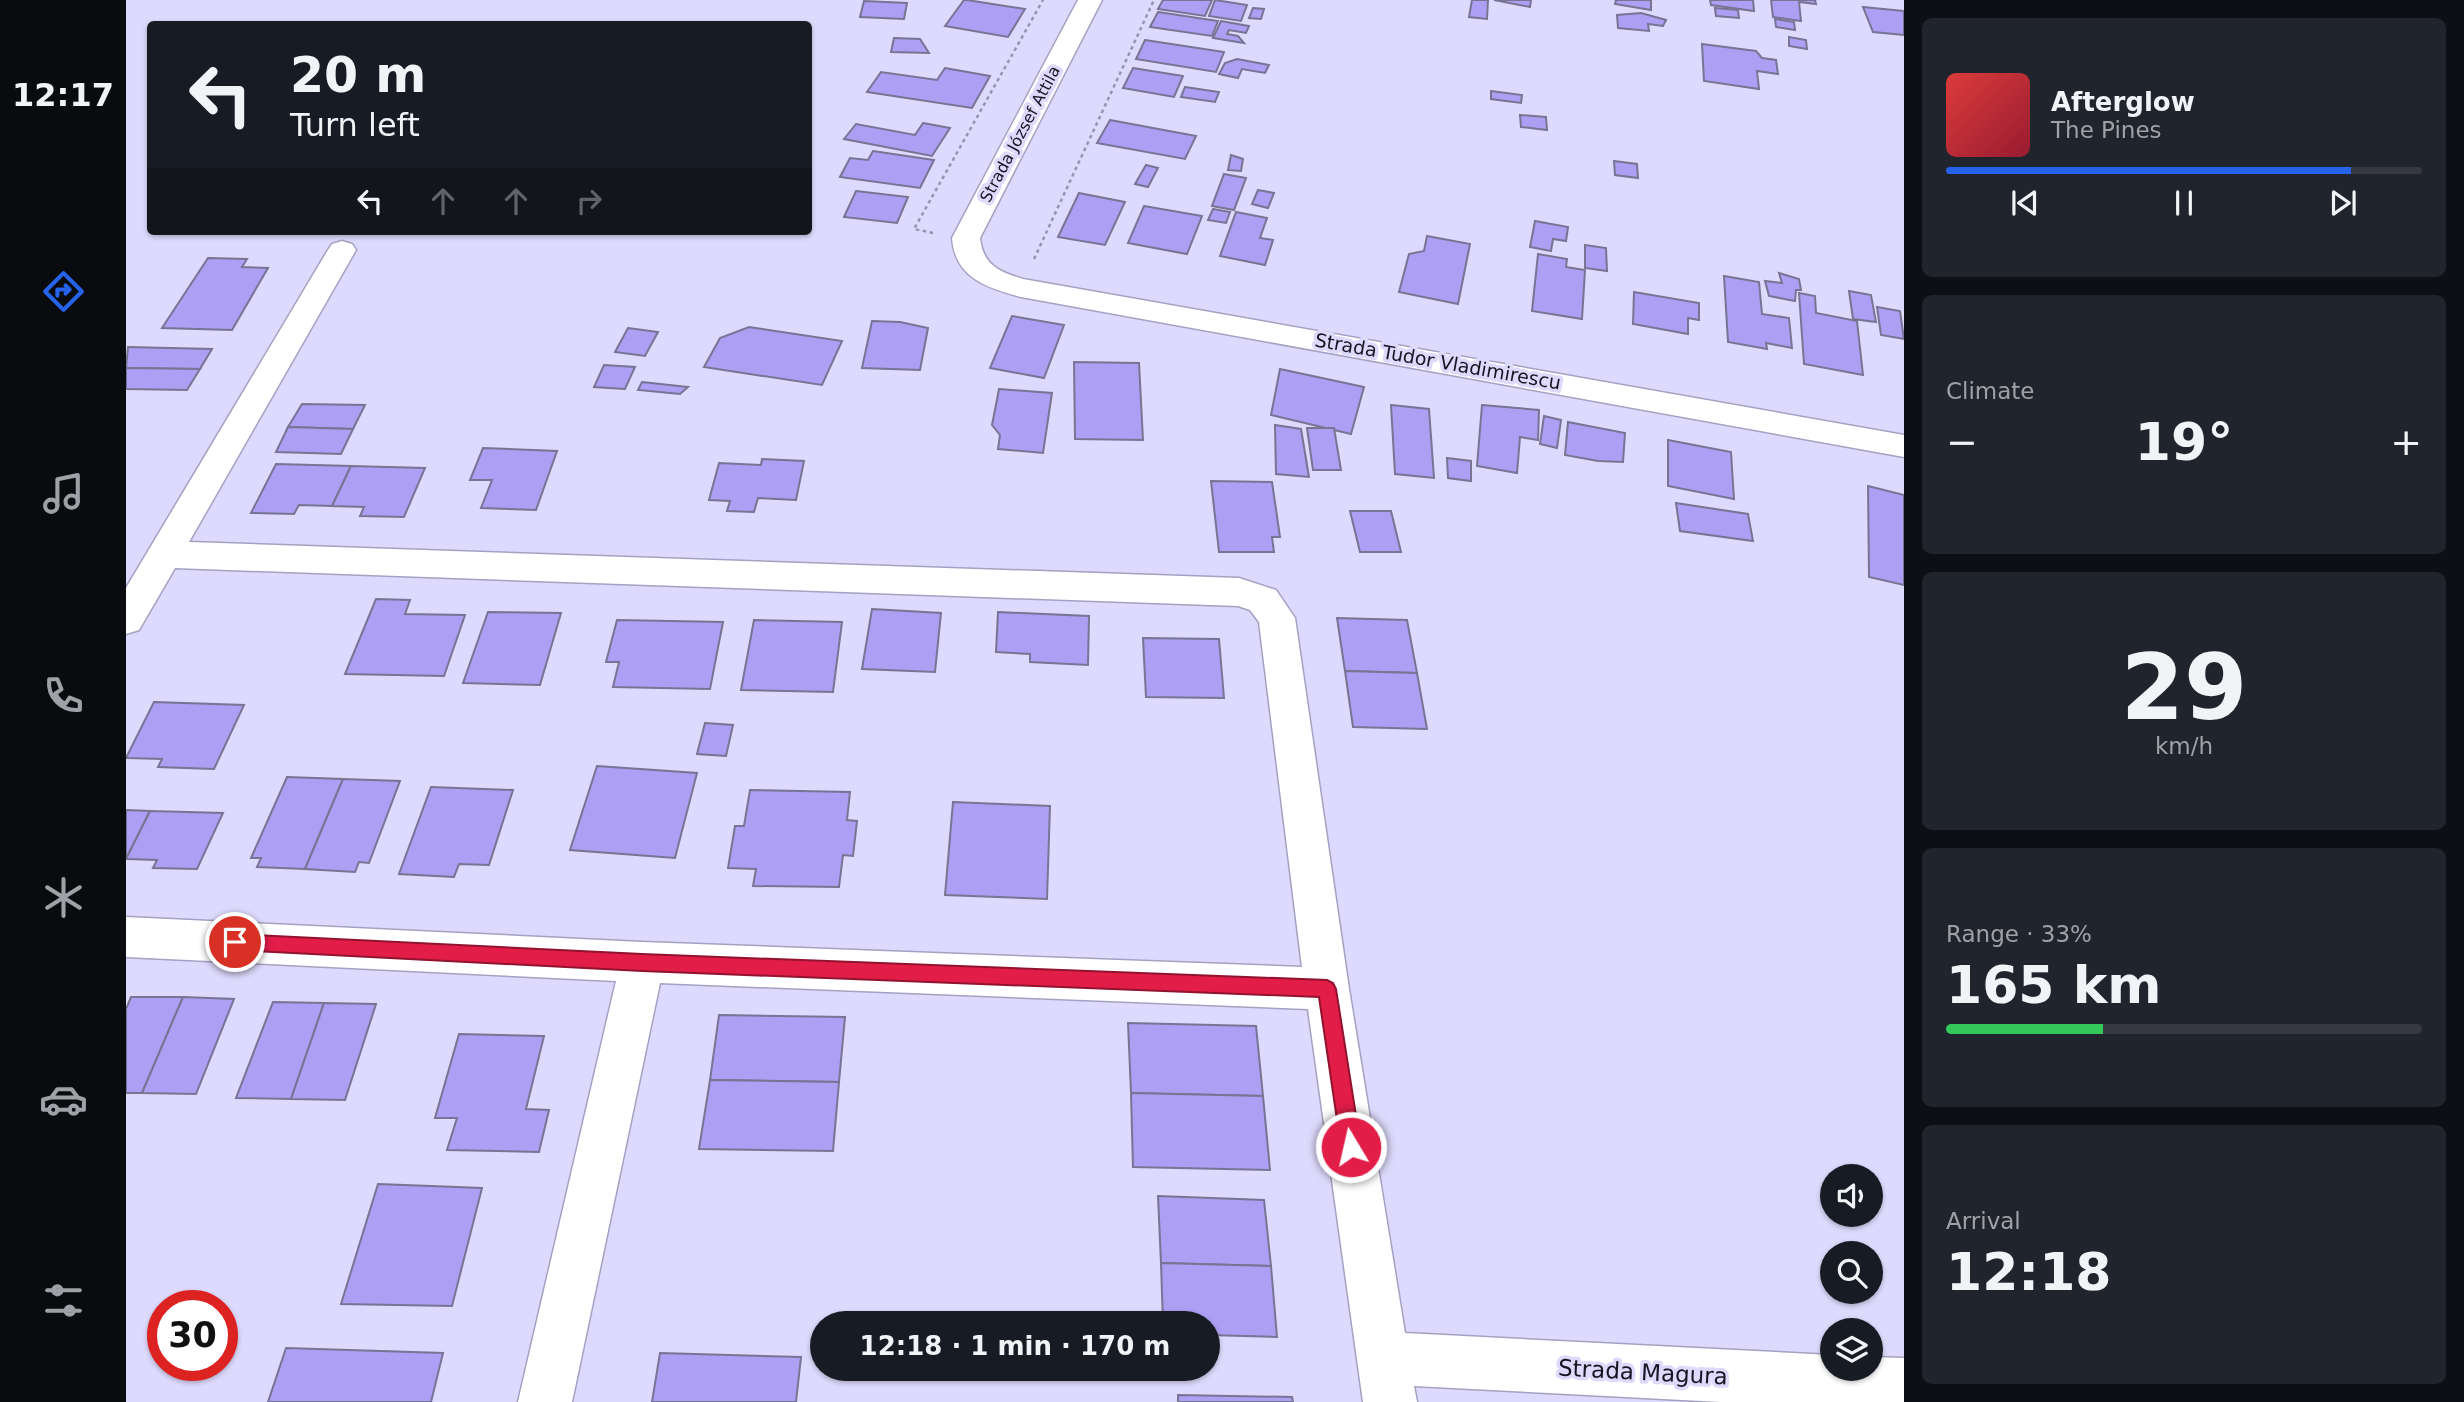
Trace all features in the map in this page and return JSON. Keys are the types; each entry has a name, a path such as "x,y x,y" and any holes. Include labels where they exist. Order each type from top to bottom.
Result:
{"street":[{"name":"Strada József Attila","path":"966,238 1090,0"},
{"name":"Strada Tudor Vladimirescu","path":"966,238 966,253 975,269 993,280 1020,288 1904,446"},
{"path":"126,621 342,250"},
{"path":"163,554 1239,592 1263,600 1278,618 1327,989 1387,1380"},
{"path":"126,937 642,962 1327,989"},
{"path":"545,1402 642,962"},
{"name":"Strada Magura","path":"1387,1380 1904,1385"}],"path":[{"path":"966,238 914,229 1043,0"},
{"path":"1020,288 1154,0"}],"building":[{"path":"964,0 1025,9 1008,37 945,26"},
{"path":"1163,0 1212,0 1205,16 1158,9"},
{"path":"1215,0 1247,5 1241,21 1209,16"},
{"path":"1472,0 1488,0 1487,19 1469,17"},
{"path":"1494,0 1531,0 1530,7"},
{"path":"1616,0 1651,0 1651,10 1615,4"},
{"path":"1710,0 1753,0 1754,11 1711,5"},
{"path":"1771,0 1815,0 1816,4 1799,2 1801,21 1773,17"},
{"path":"864,1 907,3 904,19 860,17"},
{"path":"1863,7 1904,11 1904,35 1873,32"},
{"path":"1253,8 1264,9 1261,19 1249,18"},
{"path":"1715,8 1738,10 1739,18 1716,16"},
{"path":"1158,12 1218,21 1212,36 1150,27"},
{"path":"1641,13 1666,20 1663,26 1648,24 1649,31 1618,28 1617,15"},
{"path":"1775,19 1794,22 1795,30 1776,27"},
{"path":"1221,21 1249,26 1246,33 1229,30 1227,34 1238,36 1244,43 1213,38"},
{"path":"1789,37 1806,40 1807,49 1789,46"},
{"path":"894,38 920,39 929,53 891,52"},
{"path":"1145,40 1224,52 1216,72 1136,59"},
{"path":"1702,44 1756,51 1762,58 1776,60 1778,74 1757,71 1759,89 1704,81"},
{"path":"1237,59 1269,65 1265,73 1242,69 1238,78 1219,74 1225,63"},
{"path":"945,68 990,76 972,108 867,92 881,72 937,80"},
{"path":"1133,68 1183,76 1174,97 1123,88"},
{"path":"1185,87 1219,92 1215,102 1181,97"},
{"path":"1491,91 1522,95 1521,103 1491,99"},
{"path":"1520,115 1546,117 1547,130 1521,127"},
{"path":"1110,120 1196,136 1185,159 1097,143"},
{"path":"923,123 950,128 932,156 844,139 856,124 915,135"},
{"path":"873,151 934,160 920,188 840,177 850,158 868,160"},
{"path":"1231,155 1243,159 1241,171 1228,170"},
{"path":"1614,161 1637,164 1638,178 1615,175"},
{"path":"1146,165 1158,168 1148,187 1135,184"},
{"path":"1224,174 1246,178 1234,210 1212,206"},
{"path":"1258,190 1274,193 1268,208 1252,204"},
{"path":"856,191 908,197 897,223 844,217"},
{"path":"1079,193 1125,202 1105,245 1058,237"},
{"path":"1144,206 1202,216 1187,254 1128,243"},
{"path":"1213,209 1230,212 1226,223 1208,220"},
{"path":"1236,212 1267,218 1260,238 1273,240 1265,265 1220,256"},
{"path":"1535,221 1568,227 1566,241 1553,239 1551,251 1530,247"},
{"path":"1427,236 1470,244 1458,304 1399,292 1409,254 1424,251"},
{"path":"1585,245 1606,248 1607,271 1585,268"},
{"path":"1538,254 1567,259 1566,267 1585,270 1582,319 1532,311"},
{"path":"208,258 247,259 242,267 268,268 232,330 162,328"},
{"path":"1779,273 1799,279 1801,290 1796,290 1795,301 1769,296 1765,281 1782,283"},
{"path":"1724,276 1759,282 1762,314 1789,318 1792,348 1766,343 1767,349 1728,342"},
{"path":"1849,291 1871,295 1876,322 1853,319"},
{"path":"1634,292 1699,303 1699,320 1688,318 1688,334 1633,324"},
{"path":"1799,293 1815,296 1816,313 1857,321 1863,375 1804,364"},
{"path":"1877,307 1900,311 1904,339 1881,335"},
{"path":"1012,316 1064,325 1044,378 990,368"},
{"path":"872,321 900,322 928,328 920,370 862,368"},
{"path":"749,327 842,341 822,385 704,367 720,338"},
{"path":"628,328 658,332 645,356 615,352"},
{"path":"128,347 212,349 200,369 126,368"},
{"path":"1074,362 1139,363 1143,440 1075,439"},
{"path":"604,365 635,367 625,389 594,387"},
{"path":"126,368 200,369 187,390 126,389"},
{"path":"1280,369 1364,387 1351,434 1271,415"},
{"path":"642,382 688,387 680,394 638,390"},
{"path":"999,389 1052,393 1043,453 998,449 1000,435 992,425"},
{"path":"302,404 365,405 353,429 288,427"},
{"path":"1391,405 1429,409 1434,478 1395,474"},
{"path":"1482,405 1539,410 1538,440 1520,437 1517,473 1477,466"},
{"path":"1544,416 1561,420 1557,448 1540,444"},
{"path":"1568,422 1625,433 1623,462 1565,455"},
{"path":"1275,425 1301,429 1309,477 1276,474"},
{"path":"288,427 353,429 341,454 276,452"},
{"path":"1307,428 1334,428 1341,470 1313,470"},
{"path":"1668,440 1731,452 1734,499 1668,486"},
{"path":"483,448 557,451 536,510 481,508 492,480 470,480"},
{"path":"1447,458 1471,461 1471,481 1448,478"},
{"path":"762,459 804,461 796,500 758,498 754,512 727,511 730,501 709,500 719,463 761,465"},
{"path":"276,464 351,466 332,506 299,505 294,514 251,513"},
{"path":"351,466 425,468 404,517 360,516 364,507 332,506"},
{"path":"1211,481 1272,482 1280,537 1272,537 1274,552 1219,552"},
{"path":"1868,486 1904,495 1904,585 1869,577"},
{"path":"1676,503 1748,514 1753,541 1680,531"},
{"path":"1350,511 1391,511 1401,552 1360,552"},
{"path":"376,599 410,600 405,614 465,615 444,676 345,674"},
{"path":"872,609 941,613 935,672 862,669"},
{"path":"488,612 561,613 540,685 463,683"},
{"path":"998,612 1089,616 1088,665 1030,662 1030,654 996,652"},
{"path":"1337,618 1407,620 1417,673 1345,671"},
{"path":"617,620 723,622 710,689 613,687 619,662 606,662"},
{"path":"754,620 842,622 833,692 741,690"},
{"path":"1143,638 1219,639 1224,698 1146,697"},
{"path":"1345,671 1417,673 1427,729 1353,727"},
{"path":"154,702 244,705 214,769 158,767 162,759 126,758"},
{"path":"705,723 733,725 726,756 697,754"},
{"path":"597,766 697,773 675,858 570,850"},
{"path":"287,777 343,779 305,869 257,867 261,858 251,858"},
{"path":"343,779 400,781 369,863 359,862 355,872 305,869"},
{"path":"431,787 513,790 489,865 459,864 454,877 399,874"},
{"path":"750,790 850,792 847,820 857,821 853,856 843,855 839,887 753,886 756,869 728,868 735,826 744,826"},
{"path":"953,802 1050,806 1047,899 945,895"},
{"path":"126,810 150,811 126,859"},
{"path":"150,811 223,813 197,869 153,868 157,860 126,859"},
{"path":"131,997 183,997 142,1093 126,1093 126,1009"},
{"path":"183,997 234,999 196,1094 142,1093"},
{"path":"273,1002 324,1003 291,1099 236,1098"},
{"path":"324,1003 376,1004 345,1100 291,1099"},
{"path":"719,1015 845,1017 839,1082 710,1080"},
{"path":"1128,1023 1256,1026 1263,1096 1131,1093"},
{"path":"459,1034 544,1036 526,1109 549,1110 539,1152 447,1150 457,1118 435,1118"},
{"path":"710,1080 839,1082 833,1151 699,1149"},
{"path":"1131,1093 1263,1096 1270,1170 1133,1167"},
{"path":"378,1184 482,1188 452,1306 341,1304"},
{"path":"1158,1196 1264,1200 1271,1266 1161,1263"},
{"path":"1161,1263 1271,1266 1277,1337 1220,1335 1220,1311 1163,1311"},
{"path":"286,1348 443,1353 431,1402 268,1402"},
{"path":"660,1353 801,1357 796,1402 652,1402"},
{"path":"1178,1395 1292,1397 1293,1402 1178,1402"}],"route":[{"path":"235,942 642,962 1327,989 1351,1147"}]}
